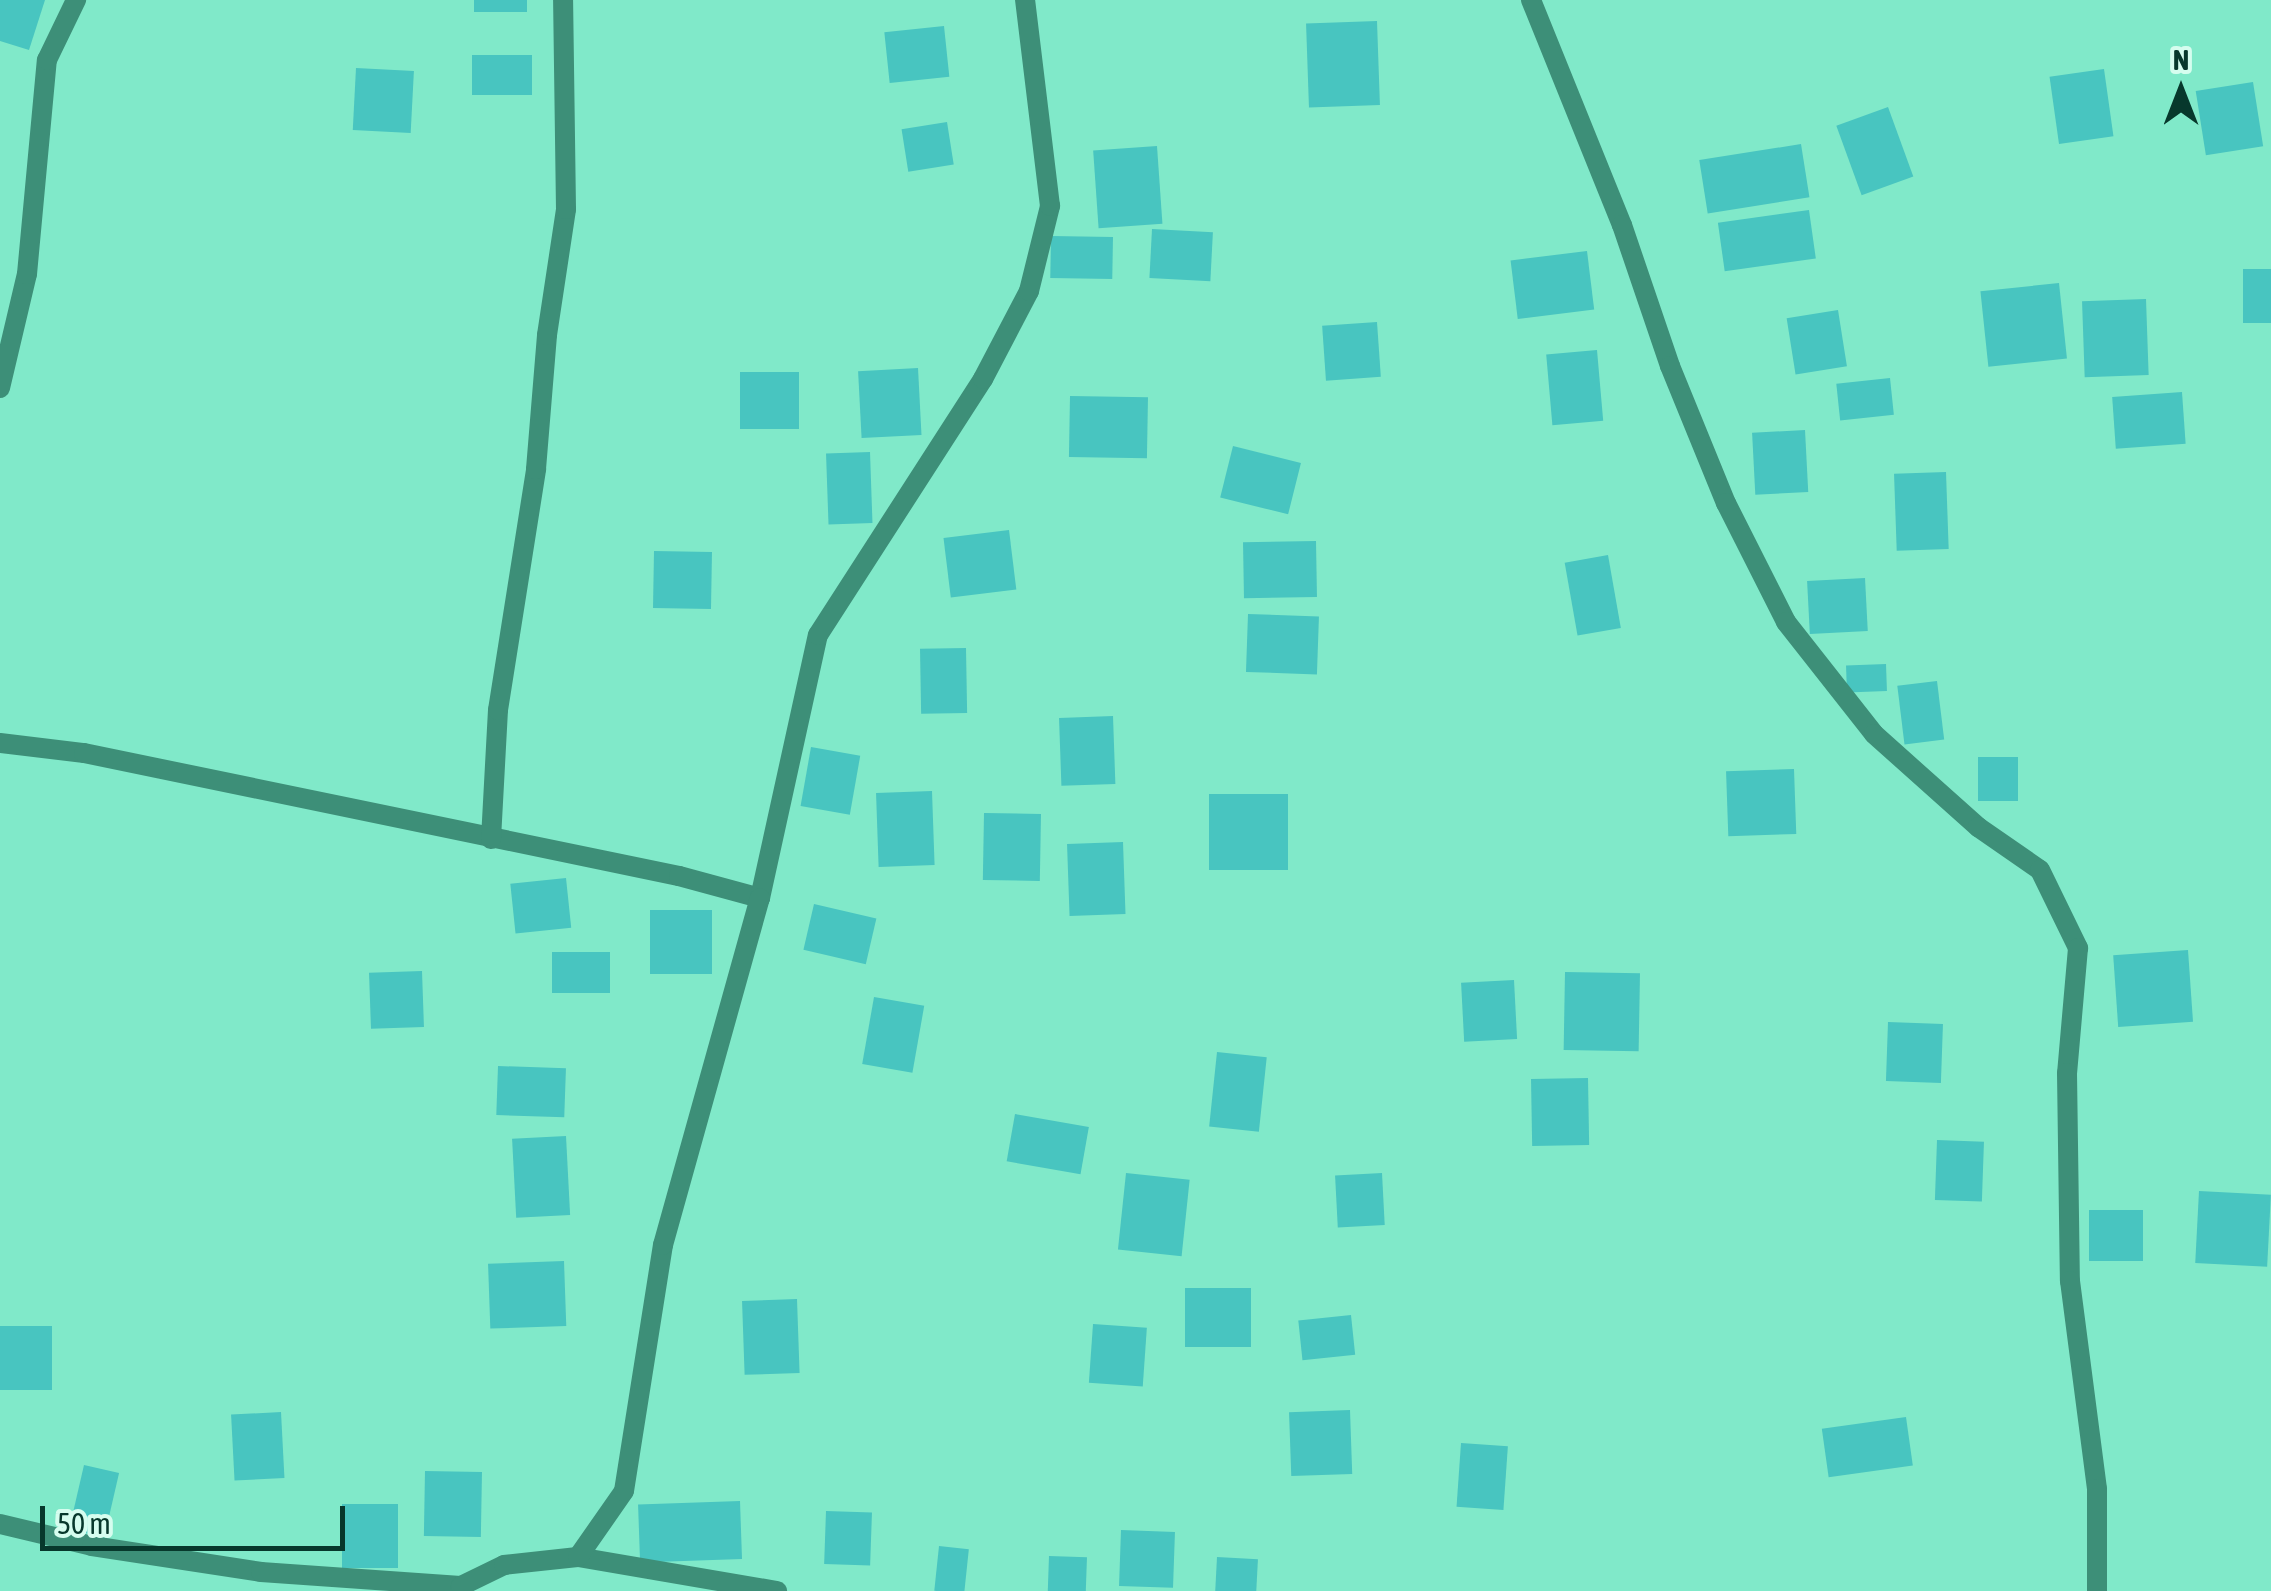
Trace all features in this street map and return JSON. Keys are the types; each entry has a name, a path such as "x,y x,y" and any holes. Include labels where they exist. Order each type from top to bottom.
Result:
{"street":[{"path":"0,388 27,274 47,60 76,0"},
{"path":"491,839 498,710 536,469 547,335 566,209 563,0"},
{"path":"578,1557 624,1491 663,1244 760,898 818,634 983,379 1029,291 1050,206 1025,0"},
{"path":"1530,0 1622,225 1670,366 1726,502 1786,622 1874,734 1978,828 2040,870 2078,948 2067,1073 2070,1281 2097,1489 2097,1591"},
{"path":"0,744 84,753 679,876 760,898"},
{"path":"0,1524 92,1546 261,1572 460,1588 504,1565 578,1557 776,1591"}],"building":[{"path":"0,0 45,0 29,50 0,41"},
{"path":"474,0 527,0 527,12 474,12"},
{"path":"1377,21 1380,105 1309,107 1306,23"},
{"path":"944,26 949,77 890,83 884,32"},
{"path":"472,55 532,55 532,95 472,95"},
{"path":"356,68 414,71 411,133 353,130"},
{"path":"2104,69 2113,136 2059,144 2050,77"},
{"path":"2253,82 2263,146 2206,155 2196,91"},
{"path":"1888,107 1913,177 1862,195 1836,126"},
{"path":"947,122 954,164 908,172 902,129"},
{"path":"1801,144 1809,197 1708,213 1699,160"},
{"path":"1157,146 1162,224 1099,228 1093,150"},
{"path":"1809,210 1816,259 1725,271 1718,223"},
{"path":"1152,229 1213,232 1210,281 1149,278"},
{"path":"1051,236 1113,237 1112,279 1050,278"},
{"path":"1587,251 1594,310 1518,319 1511,260"},
{"path":"2243,269 2271,269 2271,323 2243,323"},
{"path":"2059,283 2067,359 1988,367 1980,291"},
{"path":"2146,299 2149,375 2085,377 2082,301"},
{"path":"1838,310 1847,366 1796,374 1787,318"},
{"path":"1377,322 1381,377 1326,381 1322,326"},
{"path":"1597,350 1603,421 1552,425 1546,354"},
{"path":"918,368 922,435 862,438 858,371"},
{"path":"740,372 799,372 799,429 740,429"},
{"path":"1890,378 1894,415 1840,420 1836,384"},
{"path":"2182,392 2186,444 2116,449 2112,397"},
{"path":"1070,396 1148,397 1147,458 1069,457"},
{"path":"1805,430 1808,492 1755,495 1752,433"},
{"path":"1233,446 1301,463 1288,514 1220,497"},
{"path":"870,452 872,523 829,524 826,454"},
{"path":"1946,472 1949,549 1897,551 1894,474"},
{"path":"1009,530 1016,590 951,598 943,538"},
{"path":"1316,541 1317,597 1244,598 1243,542"},
{"path":"654,551 712,552 711,609 653,608"},
{"path":"1608,555 1621,628 1578,636 1565,563"},
{"path":"1865,578 1868,631 1810,634 1807,581"},
{"path":"1248,614 1319,616 1317,674 1246,672"},
{"path":"966,648 967,713 921,714 920,649"},
{"path":"1886,664 1887,691 1847,692 1846,665"},
{"path":"1937,681 1944,740 1904,744 1897,686"},
{"path":"1113,716 1115,784 1061,786 1059,718"},
{"path":"811,747 860,756 850,815 801,806"},
{"path":"1978,757 2018,757 2018,801 1978,801"},
{"path":"1794,769 1796,834 1728,836 1726,771"},
{"path":"932,791 935,865 879,867 876,793"},
{"path":"1209,794 1288,794 1288,870 1209,870"},
{"path":"984,813 1041,814 1040,881 983,880"},
{"path":"1123,842 1126,914 1070,916 1067,844"},
{"path":"566,878 571,928 516,934 510,884"},
{"path":"814,904 876,918 866,964 803,950"},
{"path":"650,910 712,910 712,974 650,974"},
{"path":"2188,950 2193,1022 2118,1027 2113,955"},
{"path":"552,952 610,952 610,993 552,993"},
{"path":"422,971 424,1027 371,1029 369,973"},
{"path":"1565,972 1640,973 1639,1051 1564,1050"},
{"path":"1514,980 1517,1039 1464,1042 1461,983"},
{"path":"874,997 924,1006 912,1073 862,1064"},
{"path":"1888,1022 1943,1024 1941,1083 1886,1081"},
{"path":"1217,1052 1267,1057 1259,1132 1209,1127"},
{"path":"498,1066 566,1068 564,1117 496,1115"},
{"path":"1588,1078 1589,1145 1532,1146 1531,1079"},
{"path":"1015,1114 1089,1127 1081,1174 1007,1161"},
{"path":"566,1136 570,1215 516,1218 512,1139"},
{"path":"1937,1140 1984,1142 1982,1202 1935,1200"},
{"path":"1126,1173 1190,1180 1182,1256 1118,1250"},
{"path":"1382,1173 1385,1225 1338,1227 1335,1175"},
{"path":"2199,1191 2271,1195 2267,1267 2195,1263"},
{"path":"2089,1210 2143,1210 2143,1261 2089,1261"},
{"path":"564,1261 566,1326 490,1329 488,1264"},
{"path":"1185,1288 1251,1288 1251,1347 1185,1347"},
{"path":"797,1299 800,1373 745,1375 742,1301"},
{"path":"1351,1315 1355,1355 1302,1360 1298,1321"},
{"path":"1093,1324 1147,1328 1143,1387 1089,1383"},
{"path":"0,1326 52,1326 52,1390 0,1390"},
{"path":"1350,1410 1352,1474 1291,1476 1289,1412"},
{"path":"281,1412 284,1478 235,1481 231,1415"},
{"path":"1906,1417 1913,1466 1829,1477 1822,1429"},
{"path":"1461,1443 1508,1446 1503,1510 1457,1507"},
{"path":"84,1465 119,1473 104,1537 69,1529"},
{"path":"425,1471 482,1472 481,1537 424,1536"},
{"path":"740,1501 742,1559 640,1563 638,1505"},
{"path":"342,1504 398,1504 398,1568 342,1568"},
{"path":"826,1511 872,1513 870,1566 824,1564"},
{"path":"1121,1530 1175,1532 1173,1588 1119,1586"},
{"path":"939,1546 969,1549 964,1591 934,1591"},
{"path":"1049,1556 1087,1557 1086,1591 1048,1591"},
{"path":"1217,1557 1258,1559 1256,1591 1215,1591"}]}
